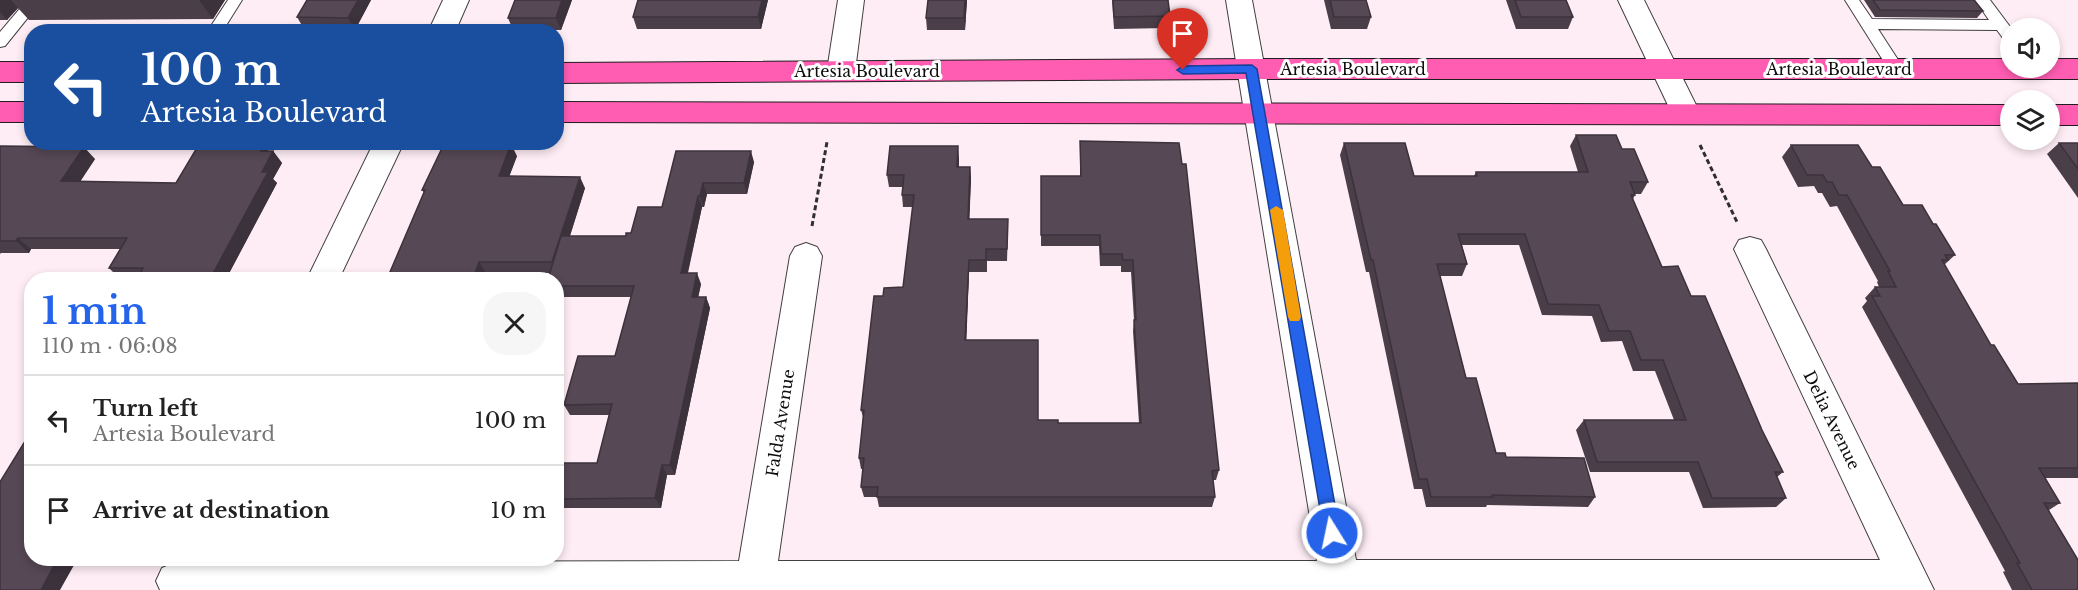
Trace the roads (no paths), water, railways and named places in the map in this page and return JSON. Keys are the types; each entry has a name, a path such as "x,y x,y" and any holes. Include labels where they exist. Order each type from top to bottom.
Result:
{"main road":[{"name":"Artesia Boulevard","path":"564,73 2000,68"},
{"name":"Artesia Boulevard","path":"2060,69 2078,69"},
{"path":"0,72 24,72"},
{"path":"0,112 24,112"},
{"path":"564,112 2000,115"},
{"path":"2060,115 2078,116"}],"street":[{"path":"445,24 456,0"},
{"path":"841,71 850,0"},
{"path":"1239,0 1341,584"},
{"path":"1631,0 1685,113"},
{"path":"326,272 385,150"},
{"name":"Delia Avenue","path":"1750,249 1911,584"},
{"name":"Falda Avenue","path":"754,585 806,256"},
{"path":"179,576 754,585 1911,584"}],"lane":[{"path":"0,42 35,0"},
{"path":"219,24 235,0"},
{"path":"1852,0 1896,69"},
{"path":"1982,0 2000,23"},
{"path":"1867,24 2000,31"}]}
